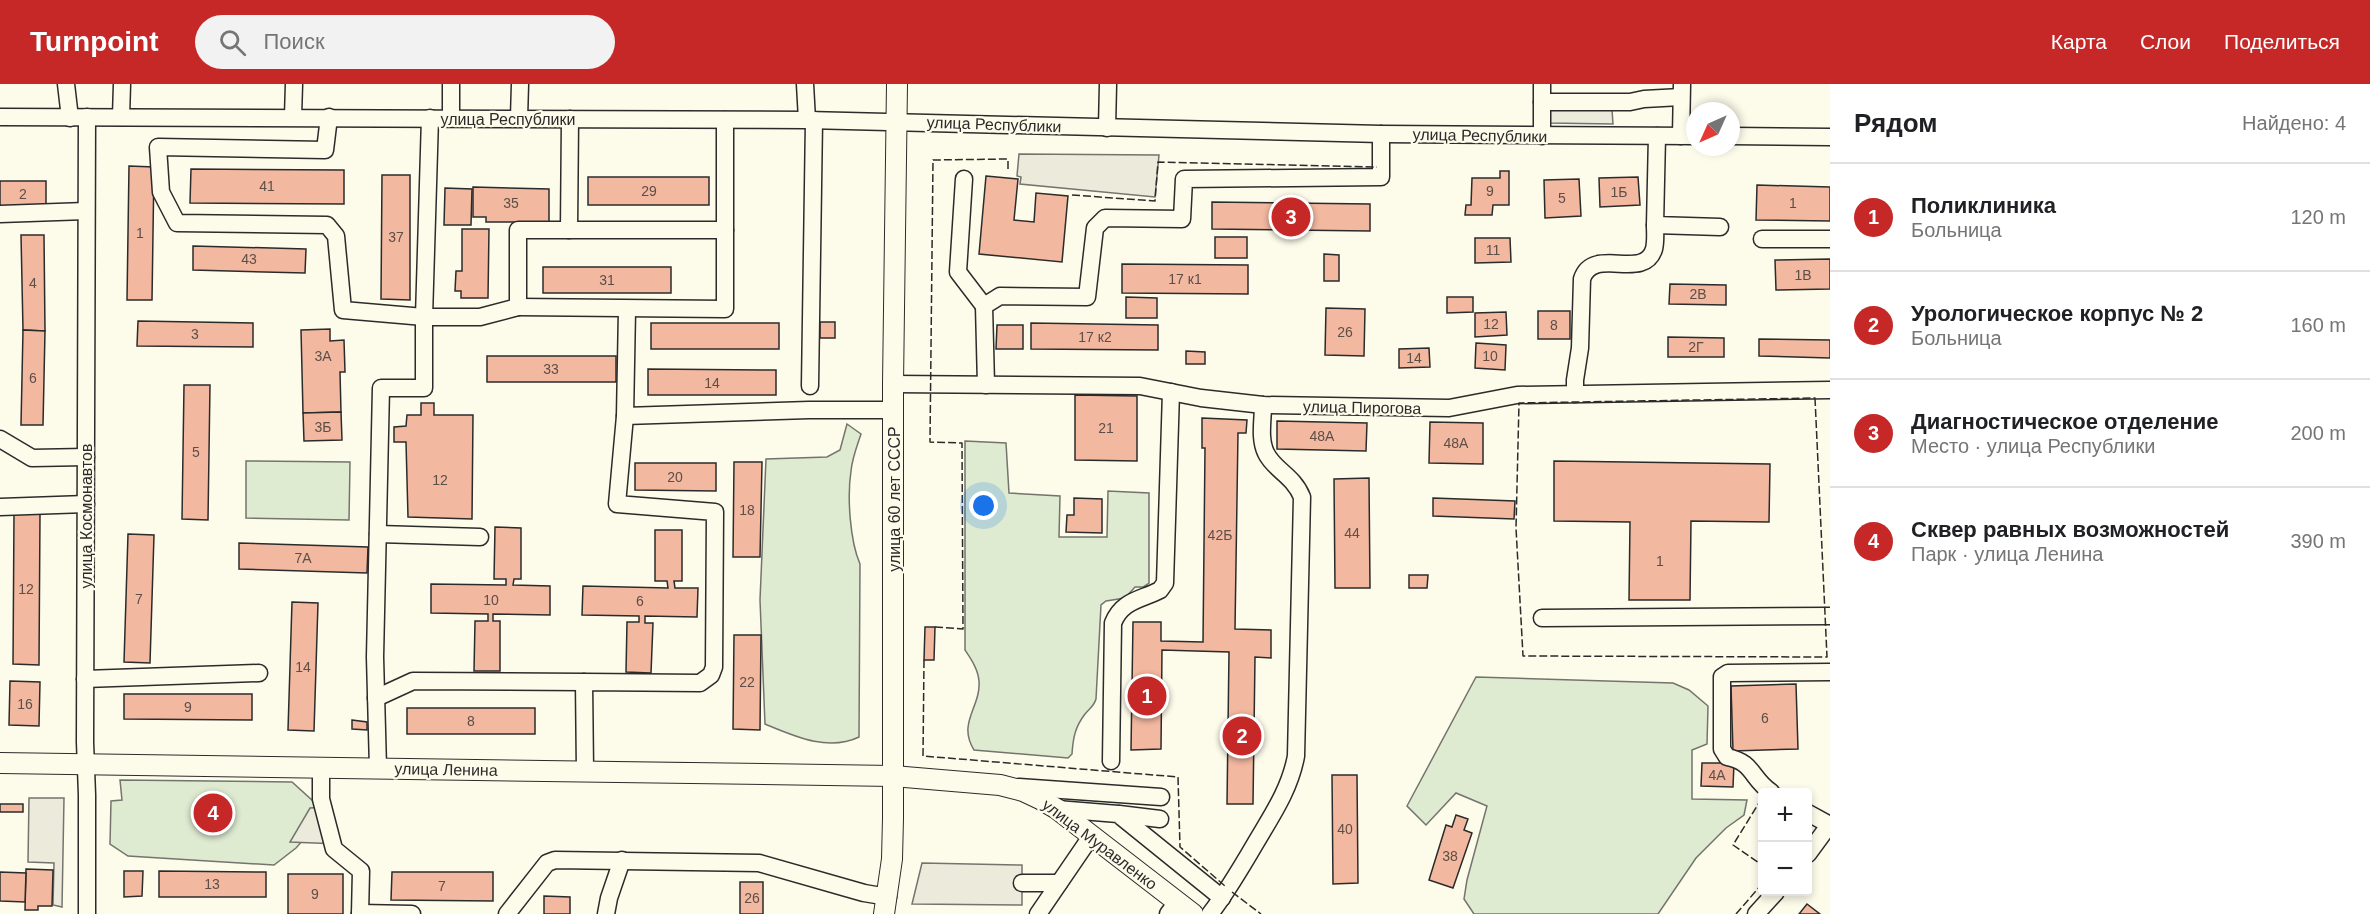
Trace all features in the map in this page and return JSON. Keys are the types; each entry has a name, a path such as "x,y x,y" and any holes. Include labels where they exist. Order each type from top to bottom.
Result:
{"main road":[{"name":"улица 60 лет СССР","path":"886,906 892,859 893,384 897,84"},
{"name":"улица Ленина","path":"0,763 893,776"},
{"name":"улица Муравленко","path":"893,776 1000,785 1023,791 1057,809 1180,910"}],"street":[{"name":"улица Космонавтов","path":"66,84 78,118 86,211 87,914"},
{"path":"0,117 121,117 122,84"},
{"path":"293,117 294,84"},
{"path":"451,84 451,117"},
{"path":"519,118 520,84"},
{"path":"805,84 810,120 810,386"},
{"path":"1107,128 1108,84"},
{"path":"1542,84 1542,136"},
{"path":"1542,102 1630,102 1682,91 1686,121"},
{"name":"улица Республики","path":"121,117 896,121 1381,134 1686,136"},
{"path":"329,117 325,150 158,147 161,192 177,223 327,225 336,236 343,310 424,317 480,316 518,307 725,309 725,120"},
{"path":"378,768 376,698 381,388 424,388 430,118"},
{"path":"569,230 570,119"},
{"path":"984,306 1000,296 1087,297 1095,228 1105,218 1182,219 1184,179 1381,177 1381,134"},
{"path":"1575,394 1580,348 1582,279 1585,271 1597,264 1638,264 1646,260 1654,248 1657,136"},
{"path":"1740,136 1830,137"},
{"path":"964,179 958,272 984,306 986,386"},
{"path":"0,214 86,211"},
{"path":"1655,225 1720,226"},
{"path":"518,307 518,230 725,230"},
{"path":"1762,239 1830,239"},
{"path":"376,698 413,681 700,683 711,675 714,667 715,512 617,504 625,416 627,309"},
{"name":"улица Пирогова","path":"893,384 1140,386 1263,405 1449,408 1504,396 1830,390"},
{"path":"1111,761 1113,623 1116,615 1125,605 1133,599 1160,590 1165,583 1171,392"},
{"path":"1210,914 1283,796 1293,772 1296,756 1302,497 1297,485 1266,455 1262,441 1263,405"},
{"path":"625,416 809,410 894,410"},
{"path":"1,434 32,458 86,457"},
{"path":"0,507 86,504"},
{"path":"378,534 480,537"},
{"path":"1542,618 1830,616"},
{"path":"1765,788 1746,764 1740,759 1727,757 1722,748 1722,677 1728,673 1830,672"},
{"path":"85,679 259,674"},
{"path":"584,681 585,771"},
{"path":"321,768 321,799 334,849 361,871 360,914 412,914"},
{"path":"1000,785 1161,797"},
{"path":"1057,809 1160,819"},
{"path":"1119,814 1222,898"},
{"path":"1812,815 1830,825 1812,849"},
{"path":"1038,914 1092,836"},
{"path":"507,914 547,863 555,860 759,863 864,893 886,906"},
{"path":"606,914 622,860"},
{"path":"1022,882 1059,883"},
{"path":"523,914 524,893"},
{"path":"1756,914 1772,896"}],"green space":[{"path":"847,424 861,434 852,462 849,493 850,519 860,564 859,737 835,743 823,743 811,741 765,724 760,600 766,459 827,457 840,450"},
{"path":"965,441 1006,443 1009,493 1060,496 1059,537 1107,537 1108,491 1149,493 1149,583 1143,587 1135,587 1125,598 1106,601 1101,605 1096,699 1079,723 1072,754 1068,758 974,750 969,740 969,723 977,699 979,681 976,668 965,650"},
{"path":"246,461 350,462 349,520 246,518"},
{"path":"1476,677 1673,683 1689,690 1708,706 1707,744 1692,750 1692,799 1747,800 1744,815 1726,828 1696,858 1658,914 1474,914 1464,899 1487,806 1456,793 1426,825 1407,806"},
{"path":"120,780 292,782 314,802 318,823 296,848 274,865 128,856 110,844 111,801 122,800"}],"shaded area":[{"path":"1548,110 1612,110 1613,124 1548,123"},
{"path":"1019,154 1159,155 1155,197 1020,184 1021,177 1017,176"},
{"path":"29,798 64,798 62,907 53,905 54,863 28,862"},
{"path":"327,807 339,844 290,842 310,808"},
{"path":"922,863 1022,865 1022,905 912,904"}],"building":[{"path":"129,166 154,167 152,300 127,300"},
{"path":"191,169 344,170 344,204 190,203"},
{"path":"1500,171 1509,171 1509,205 1493,205 1492,215 1465,215 1466,205 1471,205 1472,178 1500,178"},
{"path":"382,175 410,175 410,300 381,299"},
{"path":"986,176 1018,179 1014,220 1034,222 1036,193 1068,196 1062,262 979,254"},
{"path":"588,177 709,177 709,205 588,205"},
{"path":"1638,177 1640,205 1600,207 1599,178"},
{"path":"1579,179 1581,216 1545,218 1544,180"},
{"path":"0,181 46,181 46,207 0,207"},
{"path":"1757,185 1830,187 1830,221 1756,220"},
{"path":"473,187 549,189 549,222 486,222 486,217 473,217"},
{"path":"445,188 472,189 471,225 444,225"},
{"path":"1212,202 1370,204 1370,231 1212,229"},
{"path":"462,229 489,229 488,298 461,298 461,291 455,291 456,271 462,271"},
{"path":"21,235 44,235 45,331 23,330"},
{"path":"1215,237 1247,237 1247,258 1215,258"},
{"path":"1475,238 1510,238 1511,262 1475,263"},
{"path":"193,246 306,249 305,273 193,270"},
{"path":"1324,254 1339,255 1339,281 1324,281"},
{"path":"1830,259 1830,289 1776,290 1775,260"},
{"path":"1122,264 1248,265 1248,294 1122,293"},
{"path":"543,267 671,267 671,293 543,293"},
{"path":"1670,284 1726,285 1726,305 1669,304"},
{"path":"1126,297 1157,298 1157,318 1126,318"},
{"path":"1447,297 1473,297 1473,312 1447,313"},
{"path":"1326,308 1365,309 1364,356 1325,355"},
{"path":"1538,311 1570,311 1570,339 1538,339"},
{"path":"1506,312 1507,335 1475,337 1475,313"},
{"path":"138,321 253,323 253,347 137,346"},
{"path":"820,322 835,322 835,338 820,338"},
{"path":"651,323 779,323 779,349 651,349"},
{"path":"1031,323 1158,325 1158,350 1031,349"},
{"path":"997,325 1023,325 1023,349 996,349"},
{"path":"330,329 330,341 344,340 345,372 340,372 341,412 303,413 301,330"},
{"path":"23,330 45,331 43,425 21,425"},
{"path":"1668,337 1724,338 1724,357 1668,357"},
{"path":"1759,339 1830,340 1830,358 1759,356"},
{"path":"1476,343 1506,345 1505,370 1475,368"},
{"path":"1429,348 1430,367 1399,368 1399,349"},
{"path":"1186,351 1205,352 1205,364 1186,364"},
{"path":"487,356 616,356 616,382 487,382"},
{"path":"648,369 776,370 776,395 648,395"},
{"path":"184,385 210,385 208,520 182,519"},
{"path":"1075,395 1137,396 1137,461 1075,460"},
{"path":"421,403 434,403 434,415 473,415 472,519 408,517 406,442 394,442 394,427 406,426 407,415 421,415"},
{"path":"341,412 342,440 304,441 303,413"},
{"path":"1202,418 1247,420 1246,433 1238,433 1235,629 1271,630 1271,658 1255,657 1253,804 1227,804 1229,652 1162,650 1161,749 1131,750 1133,622 1161,622 1161,641 1203,642 1205,448 1202,448"},
{"path":"1277,421 1367,423 1366,451 1277,449"},
{"path":"1430,422 1483,423 1483,464 1429,463"},
{"path":"1554,461 1770,464 1769,522 1691,521 1690,600 1629,600 1630,522 1554,521"},
{"path":"734,462 762,462 760,557 733,557"},
{"path":"635,463 716,463 716,491 635,490"},
{"path":"1369,478 1370,588 1335,588 1334,479"},
{"path":"1074,498 1102,499 1102,533 1066,532 1067,515 1074,515"},
{"path":"1433,498 1515,501 1514,519 1433,516"},
{"path":"14,514 40,514 39,665 13,664"},
{"path":"495,527 521,528 521,579 514,579 513,585 550,586 550,615 493,614 493,621 500,621 500,671 474,671 475,621 488,621 488,614 431,613 431,584 506,585 506,579 494,579"},
{"path":"655,530 682,530 682,581 674,581 675,588 698,588 697,617 645,616 645,623 653,623 651,673 626,672 627,622 639,622 639,616 582,615 583,586 668,588 667,581 655,581"},
{"path":"128,534 154,535 150,663 124,662"},
{"path":"239,543 368,547 367,573 239,569"},
{"path":"1409,575 1428,575 1427,588 1409,588"},
{"path":"292,602 318,603 314,731 288,730"},
{"path":"925,627 935,627 934,660 924,660"},
{"path":"734,635 761,635 760,730 733,729"},
{"path":"10,681 40,682 39,726 9,725"},
{"path":"1796,684 1798,749 1733,751 1731,686"},
{"path":"124,694 252,694 252,720 124,719"},
{"path":"407,708 535,708 535,734 407,734"},
{"path":"352,720 367,722 367,730 352,729"},
{"path":"1702,763 1734,763 1733,787 1701,786"},
{"path":"1332,775 1357,775 1358,883 1333,884"},
{"path":"0,804 23,804 23,812 0,812"},
{"path":"1456,815 1468,819 1464,830 1472,833 1453,888 1429,880 1446,825 1452,827"},
{"path":"26,869 53,870 52,906 38,906 38,910 25,910"},
{"path":"124,871 143,871 142,896 124,897"},
{"path":"159,871 266,872 266,897 159,897"},
{"path":"0,872 26,873 25,902 0,901"},
{"path":"392,872 493,872 493,901 391,900"},
{"path":"288,874 343,874 343,914 288,914"},
{"path":"740,882 763,882 763,914 740,914"},
{"path":"544,896 570,897 570,914 544,914"},
{"path":"1807,904 1820,914 1799,914"}],"fence":[{"path":"935,627 963,629 962,443 930,442 933,160 1008,159 1008,171"},
{"path":"1072,195 1155,201 1158,162 1377,167"},
{"path":"1815,398 1827,657 1523,656 1516,528 1519,403 1815,398"},
{"path":"924,660 923,756 1178,777 1180,847 1225,886"},
{"path":"1758,804 1733,845 1758,862"},
{"path":"1736,914 1758,889"},
{"path":"1232,892 1261,914"}],"place":[{"name":"Диагностическое отделение","path":"1291,217"},
{"name":"Поликлиника","path":"1147,696"},
{"name":"Урологическое корпус № 2","path":"1242,736"},
{"name":"Сквер равных возможностей","path":"213,813"}]}
